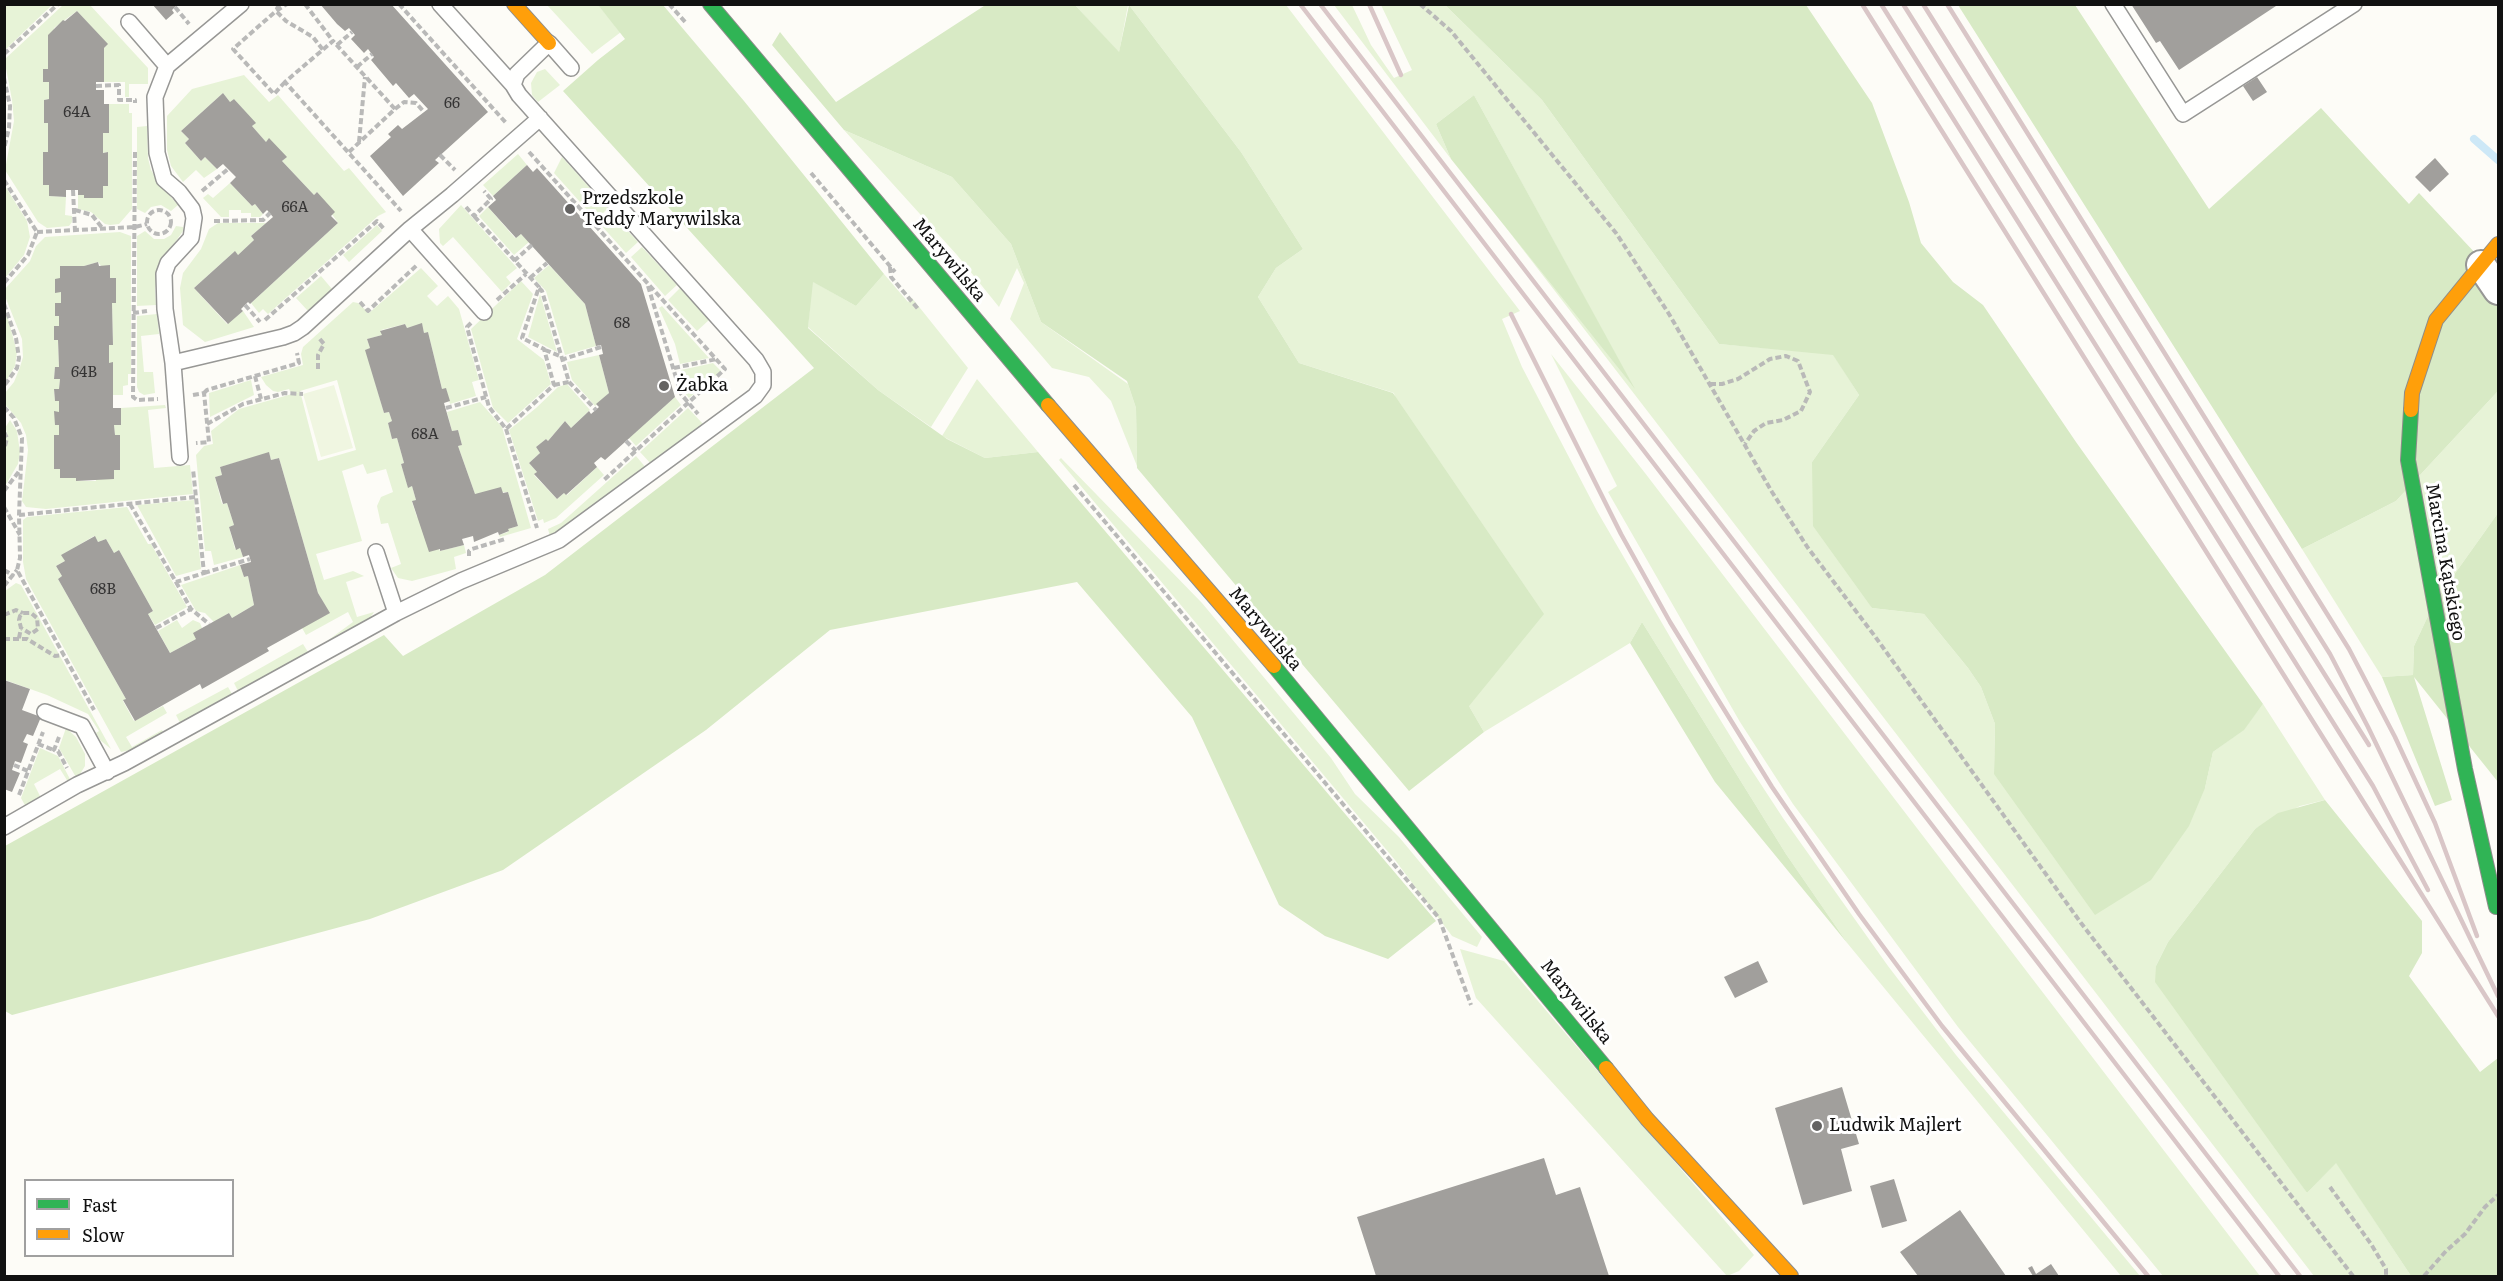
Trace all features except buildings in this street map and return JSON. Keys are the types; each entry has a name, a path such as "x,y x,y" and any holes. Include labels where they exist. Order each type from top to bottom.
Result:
{"street":[{"path":"514,4 549,43"},
{"name":"Marywilska","path":"710,4 1119,490 1193,571 1272,664 1578,1032 1647,1119 1791,1276"},
{"path":"2490,255 2499,290"},
{"name":"Marcina Kątskiego","path":"2490,255 2436,320 2412,393 2408,460 2465,769 2496,907"}],"lane":[{"path":"180,457 173,363 165,309 164,274 168,263 191,238 194,218 192,209 179,192 164,179 158,153 155,97 167,66 241,4"},
{"path":"4,827 77,785 107,772 396,613 461,581 559,540 755,396 763,386 763,372 756,360 440,4"},
{"path":"2113,4 2183,114 2354,4"},
{"path":"129,22 167,66"},
{"path":"513,85 517,74 549,43 571,68"},
{"path":"173,363 283,337 303,327 408,223 540,118"},
{"path":"408,223 484,312"},
{"path":"376,552 396,613"},
{"path":"45,718 82,726 107,772"}],"path":[{"path":"4,54 58,4"},
{"path":"274,4 276,11 286,21 313,37 323,50"},
{"path":"276,11 279,4"},
{"path":"287,4 233,49 274,94 323,50 352,32"},
{"path":"305,4 335,43 395,109"},
{"path":"399,4 507,125 506,130 725,369 601,482"},
{"path":"1420,4 1451,31 1616,232 1670,314 1808,548 1874,635 2081,923 2353,1276"},
{"path":"357,67 372,54"},
{"path":"359,143 365,76"},
{"path":"4,78 10,106 9,128 4,149"},
{"path":"285,82 349,152 408,223"},
{"path":"96,86 119,85"},
{"path":"349,152 404,102 416,103 424,112"},
{"path":"440,155 457,173 465,166"},
{"path":"196,196 228,169"},
{"path":"4,180 38,232"},
{"path":"73,190 75,231"},
{"path":"75,210 92,215 103,229"},
{"path":"155,211 163,211 170,219 168,231 160,234 153,233 147,224 147,219 155,211"},
{"path":"209,216 208,221 263,220 270,213"},
{"path":"474,216 542,291 569,381 596,410"},
{"path":"257,328 377,220 388,233"},
{"path":"38,232 135,227 147,224"},
{"path":"4,283 28,255 38,232"},
{"path":"514,261 532,245"},
{"path":"544,527 537,530 506,429 489,407 467,327 547,262"},
{"path":"890,267 891,277 919,310"},
{"path":"647,282 681,394 711,428"},
{"path":"538,287 522,338 561,358 601,347"},
{"path":"4,303 16,338 19,358 17,368 4,386"},
{"path":"245,305 261,324"},
{"path":"315,332 324,344 318,355 318,369"},
{"path":"544,349 554,385"},
{"path":"1710,384 1722,384 1738,379 1770,359 1785,356 1798,361 1810,392 1801,411 1783,420 1766,423 1754,431 1745,444"},
{"path":"674,368 717,358"},
{"path":"255,376 261,399"},
{"path":"506,429 554,385 569,381"},
{"path":"207,424 243,404 285,393 303,394"},
{"path":"446,408 486,397"},
{"path":"4,407 19,428 22,438 19,515 21,537 18,570 4,586"},
{"path":"4,432 8,438 4,450"},
{"path":"4,491 21,469"},
{"path":"1067,477 1439,918 1471,1005"},
{"path":"19,515 196,497"},
{"path":"4,507 21,537"},
{"path":"204,573 250,559"},
{"path":"4,570 14,576"},
{"path":"18,570 97,714"},
{"path":"176,582 191,609 208,624"},
{"path":"156,628 191,609"},
{"path":"4,615 16,610 31,613 39,623 47,624"},
{"path":"19,638 21,628 18,620 23,613"},
{"path":"21,628 31,634 38,629 39,623"},
{"path":"4,639 19,638 35,642 46,652 55,656 64,655"},
{"path":"19,798 45,718"},
{"path":"54,750 61,730"},
{"path":"38,744 58,751 77,785"},
{"path":"14,765 28,771"},
{"path":"2330,1188 2371,1244 2386,1269 2386,1276"},
{"path":"2424,1276 2465,1233 2485,1207 2499,1195"}],"green space":[{"path":"5,4 52,4 52,5 5,50"},
{"path":"987,4 1075,5 1119,52 1129,5 1241,152 1303,249 1276,268 1258,297 1299,363 1393,393 1544,614 1469,706 1484,732 1409,791 1137,468 1136,408 1127,381 1041,322 1011,244 952,177 844,130 772,45 780,32 836,102"},
{"path":"63,5 90,5 148,68 148,84 129,84 129,97 125,97 125,82 104,82 104,48 107,44 77,11 54,28 49,99 44,100 44,122 48,123 48,152 43,152 43,185 49,185 49,196 66,197 65,215 72,216 72,222 69,226 47,228 38,222 5,170 14,121 5,59"},
{"path":"547,5 598,5 621,32 592,54"},
{"path":"598,5 663,5 884,274 856,306 813,282 808,328 878,390 947,439 985,458 1038,452 1436,921 1388,959 1325,936 1279,905 1192,717 1077,582 830,630 706,730 503,870 370,919 12,1015 5,1011 5,846 384,635 403,656 545,575 814,368 563,91 625,39"},
{"path":"1075,5 1128,5 1119,53"},
{"path":"1129,5 1286,5 1520,311 1502,319 1522,367 1597,511 1684,661 1783,818 1888,966 1956,1055 2140,1276 2121,1276 1848,944 1786,854 1642,622 1630,643 1484,732 1469,706 1394,393 1299,363 1258,297 1276,268 1303,249 1241,152"},
{"path":"1334,5 1352,5 1371,45 1394,78 1412,70 1381,5 1445,5 1542,100 1719,344 1833,354 1859,395 1812,462 1872,608 1924,614 1981,687 1995,724 1994,774 2205,788 2213,752 2243,730 2263,704 2325,800 2300,806 2255,829 2168,942 2156,966 2307,1193 2336,1162 2411,1276 2314,1276 1504,225 1632,385 1474,95 1436,124 1451,159"},
{"path":"1445,5 1806,5 1872,103 1909,202 1921,243 1953,282 1983,305 2076,442 2263,704 2244,730 2213,752 2205,788 2189,826 2151,880 2095,915 1994,774 1995,724 1981,687 1968,668 1924,614 1872,608 1813,526 1812,462 1859,395 1833,355 1719,344 1542,100"},
{"path":"1958,5 2075,5 2209,209 2321,108 2409,204 2419,193 2477,255 2498,304 2498,391 2396,501 2302,549"},
{"path":"545,69 560,85 538,102 532,95 531,83 537,72"},
{"path":"244,75 269,102 278,95 344,171 349,168 386,212 378,216 268,314 263,309 259,313 251,303 338,223 317,192 314,195 282,161 286,157 269,139 266,142 252,126 255,123 234,99 230,102 223,93 181,131 189,139 185,143 201,161 205,157 217,169 204,178 196,170 183,182 171,166 167,150 167,116 192,89"},
{"path":"1474,95 1635,389 1451,159 1436,124"},
{"path":"109,104 129,104 129,113 132,113 132,209 119,224 110,225 105,224 91,212 78,209 78,195 84,195 84,198 103,186 108,152 103,153 103,133 109,133"},
{"path":"147,126 148,158 151,170 161,186 178,205 171,211 161,205 151,207 145,213 137,209 137,127"},
{"path":"844,130 952,177 1011,244 1041,322 1128,384 1136,408 1137,466 1111,401 1089,377 1052,368 1010,319 1024,283 1017,268 999,307 957,255"},
{"path":"518,154 527,165 493,196 483,185"},
{"path":"562,157 608,208 596,220 554,173"},
{"path":"230,183 252,206 255,204 263,214 260,217 251,217 251,213 241,213 241,210 229,210 229,217 221,217 203,198 208,194 213,198"},
{"path":"5,186 27,221 30,237 24,255 5,278"},
{"path":"461,205 517,268 506,277 511,283 502,292 453,237 443,246 440,243 439,229"},
{"path":"488,207 515,238 521,234 529,242 514,255 479,216"},
{"path":"612,214 638,242 626,253 600,224"},
{"path":"218,223 266,223 251,236 254,240 238,255 234,252 194,288 227,324 243,311 254,327 205,342 183,325 180,288 183,273 201,249 209,229"},
{"path":"377,225 382,231 349,262 343,255"},
{"path":"176,226 183,227 183,231 160,264 155,289 156,305 137,306 137,236 145,231 154,239 164,239 171,235"},
{"path":"120,232 131,236 131,374 128,374 128,385 123,386 123,395 113,395 113,363 109,363 109,345 113,345 112,303 116,303 116,278 110,278 98,262 84,266 61,266 55,292 61,292 61,303 55,303 55,316 59,316 59,326 54,326 54,340 58,340 59,367 55,368 54,378 60,379 59,389 54,390 55,401 59,401 59,412 55,412 55,425 59,425 59,435 54,436 54,469 60,469 60,478 76,478 76,481 96,481 114,470 120,470 120,436 115,435 114,425 121,425 121,408 165,405 166,408 148,410 154,468 190,465 193,494 46,509 26,507 22,501 28,450 26,435 21,423 4,403 5,393 14,382 23,357 22,339 5,296 5,289 30,261 36,246 45,237"},
{"path":"642,247 677,285 665,296 631,257"},
{"path":"549,265 585,304 596,346 565,355 546,291 534,278"},
{"path":"421,268 438,286 427,296 437,306 448,296 459,309 479,380 472,382 476,396 450,404 446,389 442,389 428,332 424,333 422,324 407,328 405,324 381,330 382,335 367,339 370,348 366,350 384,413 389,412 392,421 388,423 392,439 397,438 408,487 412,486 416,500 412,502 417,517 440,551 464,545 466,553 454,557 456,569 412,581 398,578 391,568 401,564 388,523 381,524 377,506 381,497 393,492 386,469 367,474 363,464 342,471 362,541 316,554 324,580 353,571 364,576 346,582 357,617 374,612 370,618 327,641 353,622 348,612 306,635 302,628 329,613 318,593 279,458 271,460 269,453 220,467 222,475 215,477 222,504 227,503 234,525 229,527 235,549 240,548 243,557 214,565 211,551 205,551 196,455 204,446 213,444 211,431 239,409 299,392 291,393 289,389 273,391 261,377 303,365 301,354 303,347 353,302 358,303 369,313","holes":["337,380 356,450 318,461 300,391"]},
{"path":"884,274 908,302 912,298 968,368 931,427 878,390 808,327 812,281 856,306"},
{"path":"321,276 332,289 308,311 296,298"},
{"path":"521,281 533,294 517,339 544,360 551,384 508,423 493,408 471,329"},
{"path":"680,288 709,320 697,331 668,300"},
{"path":"540,294 557,352 528,337"},
{"path":"662,306 709,358 680,364 675,344 659,308"},
{"path":"5,308 17,352 15,366 5,383"},
{"path":"157,314 159,334 141,336 144,372 153,372 155,393 144,395 137,387 137,316"},
{"path":"1551,354 1645,473 2260,1276 2163,1276 1958,1027 1793,804 1740,722 1608,492 1617,486"},
{"path":"599,355 609,393 595,406 572,380 567,362"},
{"path":"713,363 721,371 689,398 684,392 681,370"},
{"path":"977,379 1038,452 985,458 942,436"},
{"path":"251,380 254,395 210,417 209,393"},
{"path":"567,384 590,410 571,428 565,421 548,441 546,439 536,447 540,453 529,463 537,472 534,475 557,499 564,493 567,495 597,467 604,475 556,518 544,523 543,519 538,521 509,430 558,387"},
{"path":"334,385 353,448 321,457 303,394"},
{"path":"2498,391 2498,513 2434,603 2414,646 2413,675 2382,677 2302,549 2396,501"},
{"path":"675,397 681,405 636,446 629,438"},
{"path":"480,402 502,427 531,528 500,537 499,535 508,532 508,529 518,526 508,492 475,494 458,446 462,445 458,430 452,431 447,412"},
{"path":"688,408 704,425 652,465 640,452"},
{"path":"10,420 17,431 20,452 18,464 5,486 4,433 7,432 5,428"},
{"path":"636,456 647,469 551,540 548,529 561,523"},
{"path":"1061,458 1202,603 1331,758 1355,794 1399,837 1482,937 1477,947 1452,936 1395,860 1059,460"},
{"path":"194,500 201,569 176,576 137,505"},
{"path":"127,507 187,607 155,625 148,614 153,611 119,550 114,553 106,539 98,542 94,536 62,555 65,561 56,566 62,576 58,579 126,699 123,701 134,721 163,706 167,713 126,737 132,747 162,730 163,732 131,750 121,752 26,579 23,562 23,520 27,517"},
{"path":"2498,513 2498,782 2414,677 2452,800 2435,806 2382,677 2413,675 2414,646 2434,603"},
{"path":"240,565 244,577 248,576 254,605 232,618 229,613 214,622 205,613 196,611 181,585"},
{"path":"16,583 21,585 111,749 100,740 96,733 99,731 88,714 47,695 5,680 5,591"},
{"path":"177,620 182,628 193,620 200,623 202,628 196,639 170,653 158,631"},
{"path":"1642,622 1786,854 1848,944 1715,782 1630,643"},
{"path":"303,644 308,652 238,691 234,683"},
{"path":"228,687 232,694 180,723 176,715"},
{"path":"66,728 76,737 85,754 85,766 77,779 59,748"},
{"path":"40,748 58,756 72,783 70,785 60,769 34,784 42,800 27,809 21,798"},
{"path":"2325,800 2422,921 2422,953 2409,976 2480,1072 2498,1058 2498,1276 2411,1276 2336,1163 2307,1193 2155,982 2156,966 2168,942 2255,829 2278,813"},
{"path":"1460,949 1504,961 1754,1255 1739,1271 1727,1276 1476,998"}],"waterway":[{"path":"2474,139 2498,160"}],"railway":[{"path":"1300,4 2279,1276"},
{"path":"1320,4 2300,1276"},
{"path":"1369,4 1401,75"},
{"path":"1862,4 2498,1016"},
{"path":"1881,4 2373,786 2428,890"},
{"path":"1903,4 2369,745"},
{"path":"1923,4 2330,654 2368,727 2498,996"},
{"path":"1947,4 2349,649 2395,737 2435,823 2477,936"},
{"path":"1511,314 1621,534 1670,622 1772,787 1859,914 1942,1026 2148,1276"}],"traffic: fast":[{"path":"710,4 1048,405"},
{"path":"2411,410 2408,460 2465,769 2496,907"},
{"path":"1274,666 1606,1068"}],"traffic: slow":[{"path":"514,4 549,43"},
{"path":"2411,410 2412,393 2436,320 2498,244"},
{"path":"1048,405 1274,666"},
{"path":"1606,1068 1647,1119 1791,1276"}],"place":[{"name":"Przedszkole Teddy Marywilska","path":"570,209"},
{"name":"Żabka","path":"664,386"},
{"name":"Ludwik Majlert","path":"1817,1126"}]}
